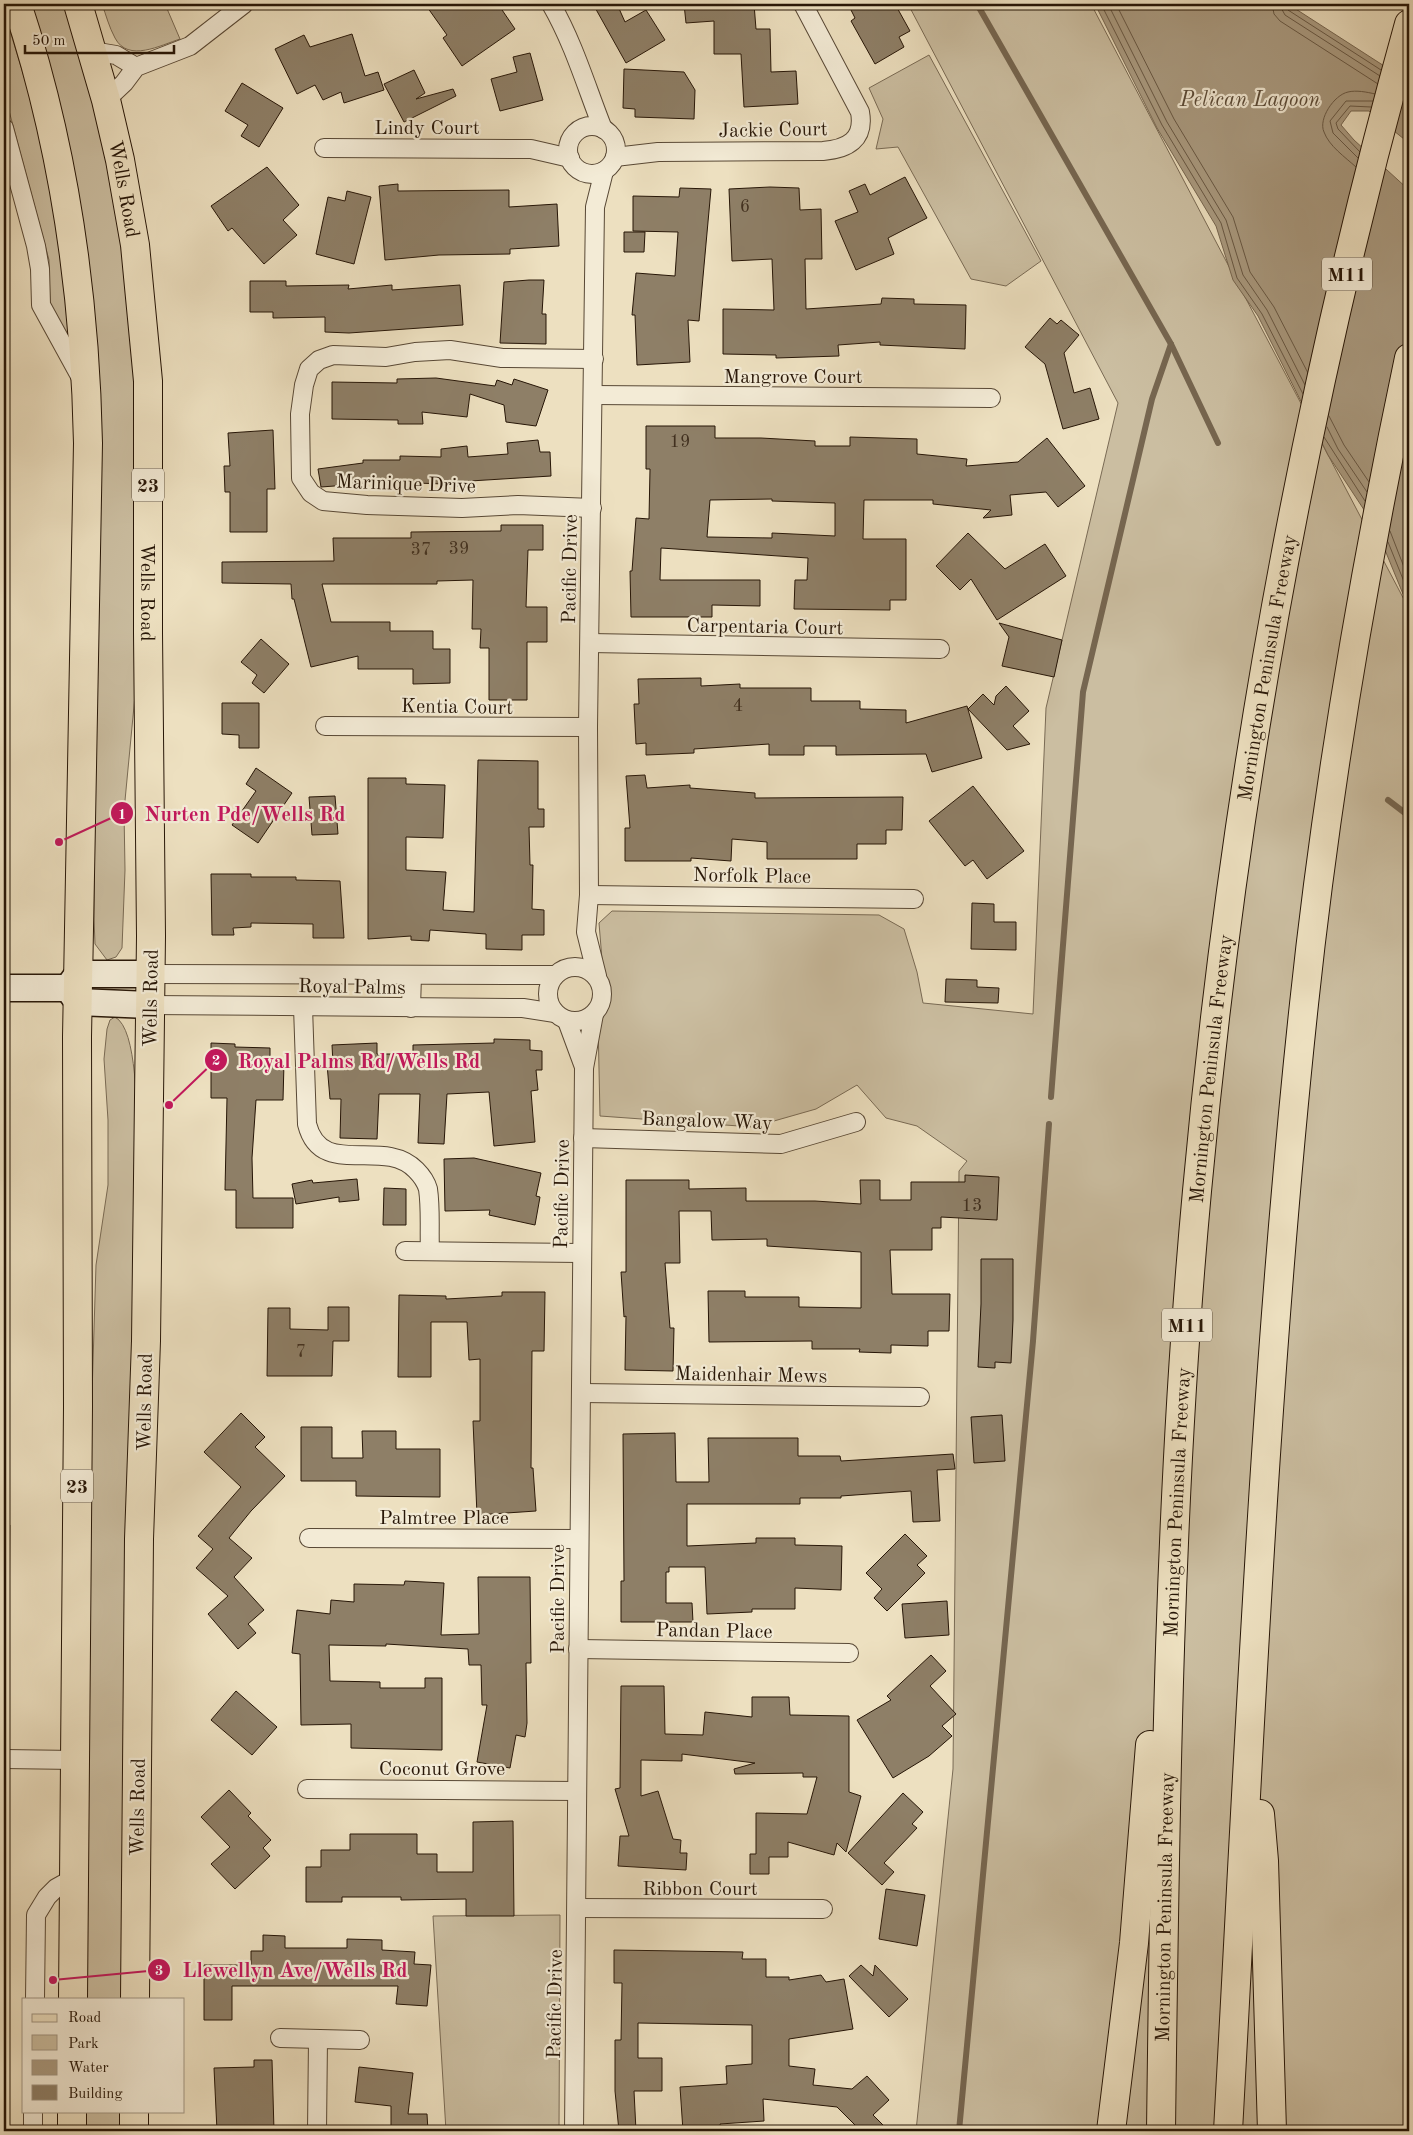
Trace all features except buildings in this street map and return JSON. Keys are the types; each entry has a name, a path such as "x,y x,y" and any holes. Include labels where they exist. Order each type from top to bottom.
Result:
{"main road":[{"name":"23","path":"17,4 42,87 65,192 80,304 87,392 88,452 74,988 75,1760 73,1998"},
{"name":"Wells Road","path":"78,4 106,100 120,160 135,245 148,381 150,1005 146,1341 140,1539 135,1998"},
{"name":"Mornington Peninsula Freeway","path":"1161,2131 1165,1830 1174,1508 1196,1192 1213,1044 1241,819 1291,526 1363,200 1409,24"},
{"path":"1228,2131 1276,1309 1303,1010 1325,836 1379,498 1409,358"},
{"path":"1111,2131 1134,1943 1150,1746 1174,1508"},
{"path":"1251,1713 1264,1861 1272,2131"},
{"path":"72,2112 72,2131"},
{"path":"134,2112 134,2131"}],"street":[{"path":"106,100 124,83 136,67 190,46 244,4"},
{"path":"551,4 565,29 580,64 603,129 615,150 604,171 585,173 579,170 570,158 569,145 577,134 590,126 603,129"},
{"name":"Jackie Court","path":"615,150 658,152 822,151 836,150 848,145 858,135 862,124 860,112 803,4"},
{"path":"92,51 116,55 136,67"},
{"path":"577,134 587,88"},
{"path":"4,128 36,246 40,269 41,305 76,367 87,392"},
{"name":"Lindy Court","path":"531,149 577,134"},
{"name":"Lindy Court","path":"324,148 531,149 570,158"},
{"name":"Pacific Drive","path":"597,976 586,932 589,895 588,726 594,395 595,206 604,171"},
{"name":"Pacific Drive","path":"585,173 595,206"},
{"name":"Marinique Drive","path":"592,508 518,505 462,508 368,505 323,501 310,493 301,478 300,414 304,385 309,369 319,360 333,355 386,356 450,350 502,358 594,359"},
{"name":"Mangrove Court","path":"594,395 991,398"},
{"name":"Carpentaria Court","path":"590,643 940,649"},
{"name":"Kentia Court","path":"325,726 588,726"},
{"name":"Norfolk Place","path":"589,895 914,899"},
{"name":"Pacific Drive","path":"561,971 586,932"},
{"path":"583,968 597,976 603,992 599,1007 594,1014 577,1022 561,1017 550,1006 548,990 561,971 583,968"},
{"name":"Royal Palms","path":"150,974 412,975 561,971"},
{"path":"4,988 74,988 150,974"},
{"path":"411,1008 412,975"},
{"path":"74,988 150,1005"},
{"name":"Royal Palms","path":"150,1005 523,1008 561,1017"},
{"path":"303,1007 307,1124 310,1136 315,1144 329,1153 388,1156 403,1158 409,1162 423,1177 428,1188 430,1251"},
{"name":"Pacific Drive","path":"574,2131 584,1068 594,1014"},
{"name":"Pacific Drive","path":"561,1017 584,1068"},
{"name":"Bangalow Way","path":"583,1138 781,1144 856,1122"},
{"path":"405,1251 581,1253"},
{"name":"Maidenhair Mews","path":"582,1393 920,1397"},
{"name":"Palmtree Place","path":"309,1538 579,1539"},
{"name":"Pandan Place","path":"578,1650 849,1653"},
{"path":"4,1759 75,1760"},
{"name":"Coconut Grove","path":"307,1789 577,1790"},
{"path":"35,1998 36,1914 52,1893 62,1884 74,1878"},
{"name":"Ribbon Court","path":"577,1908 823,1909"},
{"path":"280,2038 360,2040"},
{"path":"317,2131 318,2039"},
{"path":"33,2112 33,2131"}],"green space":[{"path":"24,4 66,4 101,122 125,255 137,356 136,685 124,811 125,870 122,948 116,957 107,960 95,944 94,919 98,415"},
{"path":"102,4 165,4 180,39 155,48 136,51 128,50 115,38"},
{"path":"908,4 1091,4 1409,609 1409,2131 916,2131 953,1769 959,1171 967,1161 917,1126 886,1118 857,1085 816,1109 753,1127 600,1116 598,1022 605,996 599,923 612,911 879,915 904,929 917,972 923,1003 1033,1014 1046,708 1118,403"},
{"path":"4,11 35,113 64,244 71,344 50,310 49,260 4,92"},
{"path":"929,55 1041,261 1006,286 971,279 898,147 876,149 883,119 869,88"},
{"path":"115,1017 123,1025 132,1054 138,1139 124,1998 85,1998 91,1427 96,1265 108,1185 108,1120 104,1059 107,1029 110,1020"},
{"path":"4,1525 10,1525 9,1627 4,1621"},
{"path":"560,1915 559,2131 446,2131 433,1916"},
{"path":"83,2112 123,2112 123,2131 83,2131"}],"water":[{"name":"Pelican Lagoon","path":"1095,4 1288,4 1409,82 1409,143 1369,111 1351,111 1341,125 1354,140 1409,190 1409,601 1403,594 1376,528 1328,455 1258,316 1233,280 1216,226 1157,128"}],"waterway":[{"path":"977,4 1171,344 1218,443"},
{"path":"1051,1097 1083,692 1152,399 1171,344"},
{"path":"1388,800 1409,816"},
{"path":"959,2131 1033,1341 1049,1124"}],"place":[{"name":"Nurten Pde/Wells Rd","path":"59,842"},
{"name":"Royal Palms Rd/Wells Rd","path":"169,1105"},
{"name":"Llewellyn Ave/Wells Rd","path":"53,1980"}]}
